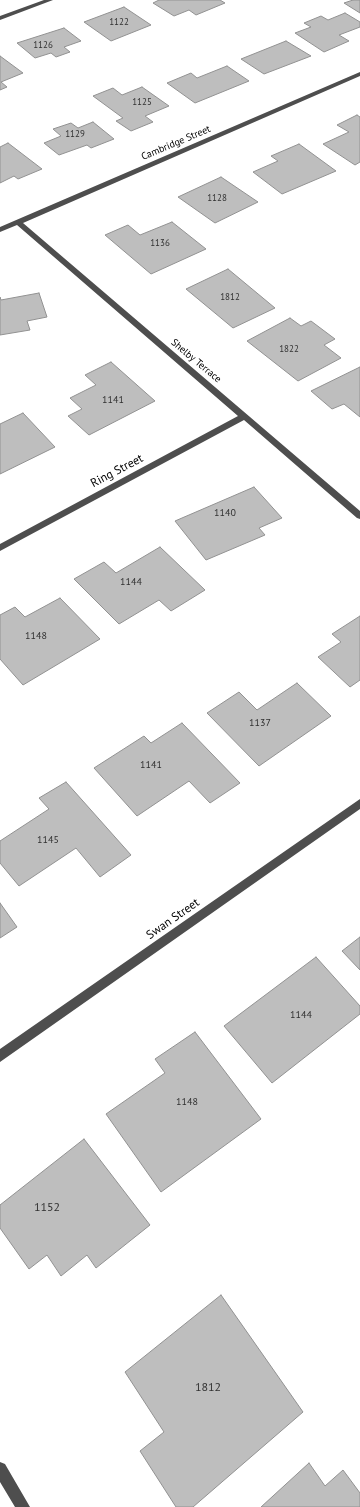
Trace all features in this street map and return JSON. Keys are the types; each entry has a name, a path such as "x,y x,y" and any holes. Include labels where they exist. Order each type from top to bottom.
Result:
{"street":[{"path":"0,18 50,0"},
{"name":"Cambridge Street","path":"0,230 360,74"},
{"name":"Shelby Terrace","path":"18,222 360,516"},
{"name":"Ring Street","path":"0,548 245,416"},
{"name":"Swan Street","path":"0,1056 360,803"},
{"path":"0,1469 23,1507"}],"building":[{"path":"159,0 220,0 225,3 196,15 189,10 174,16 153,3"},
{"path":"353,0 360,0 360,13 344,3"},
{"path":"124,7 151,25 111,41 84,22"},
{"path":"345,13 360,22 360,27 339,35 349,41 324,52 295,33 311,27 304,23 321,16 328,20"},
{"path":"64,28 81,41 64,47 70,52 56,57 51,53 35,58 17,43"},
{"path":"286,41 311,56 264,74 241,59"},
{"path":"0,56 23,73 1,82 7,87 0,90"},
{"path":"227,66 249,81 195,103 167,83 191,73 197,78"},
{"path":"142,87 169,106 145,116 153,122 131,131 116,121 123,118 93,96 113,88 122,95"},
{"path":"357,115 360,117 360,162 355,165 323,144 349,132 337,125"},
{"path":"93,122 114,139 91,148 87,145 59,155 44,143 61,136 53,129 71,123 78,128"},
{"path":"8,143 42,169 18,179 14,176 0,183 0,147"},
{"path":"299,144 336,171 282,194 253,172 278,161 271,156"},
{"path":"221,177 258,202 215,223 178,197"},
{"path":"172,222 206,249 151,274 105,235 128,225 140,235"},
{"path":"228,269 275,308 233,328 186,289"},
{"path":"39,293 47,317 27,321 30,330 0,335 0,297 1,300"},
{"path":"290,318 301,326 311,321 335,339 324,345 341,358 298,381 247,341"},
{"path":"111,362 155,401 89,435 68,416 82,409 70,398 96,385 85,375"},
{"path":"360,367 360,417 344,404 332,409 311,391"},
{"path":"23,413 55,447 0,474 0,424"},
{"path":"254,487 282,518 259,528 265,535 206,560 175,521"},
{"path":"160,547 205,590 171,611 159,600 119,624 74,579 104,562 116,573"},
{"path":"60,598 100,639 23,685 0,659 0,615 15,607 25,617"},
{"path":"360,616 360,680 350,687 318,657 341,642 332,634"},
{"path":"297,683 331,716 259,766 207,713 239,692 257,710"},
{"path":"182,723 240,783 210,803 189,781 137,816 94,768 144,736 151,743"},
{"path":"66,782 131,855 100,877 76,848 19,886 0,863 0,841 49,809 39,798"},
{"path":"0,903 17,927 0,938"},
{"path":"360,937 360,970 342,951"},
{"path":"316,957 360,1006 360,1014 272,1083 224,1026"},
{"path":"195,1032 261,1119 161,1192 106,1114 165,1073 155,1059"},
{"path":"84,1139 150,1225 96,1268 87,1255 61,1276 47,1255 29,1269 0,1228 0,1205"},
{"path":"221,1295 303,1412 193,1507 176,1507 140,1451 164,1432 125,1372"},
{"path":"309,1463 325,1486 343,1470 360,1493 360,1507 261,1507"}]}
